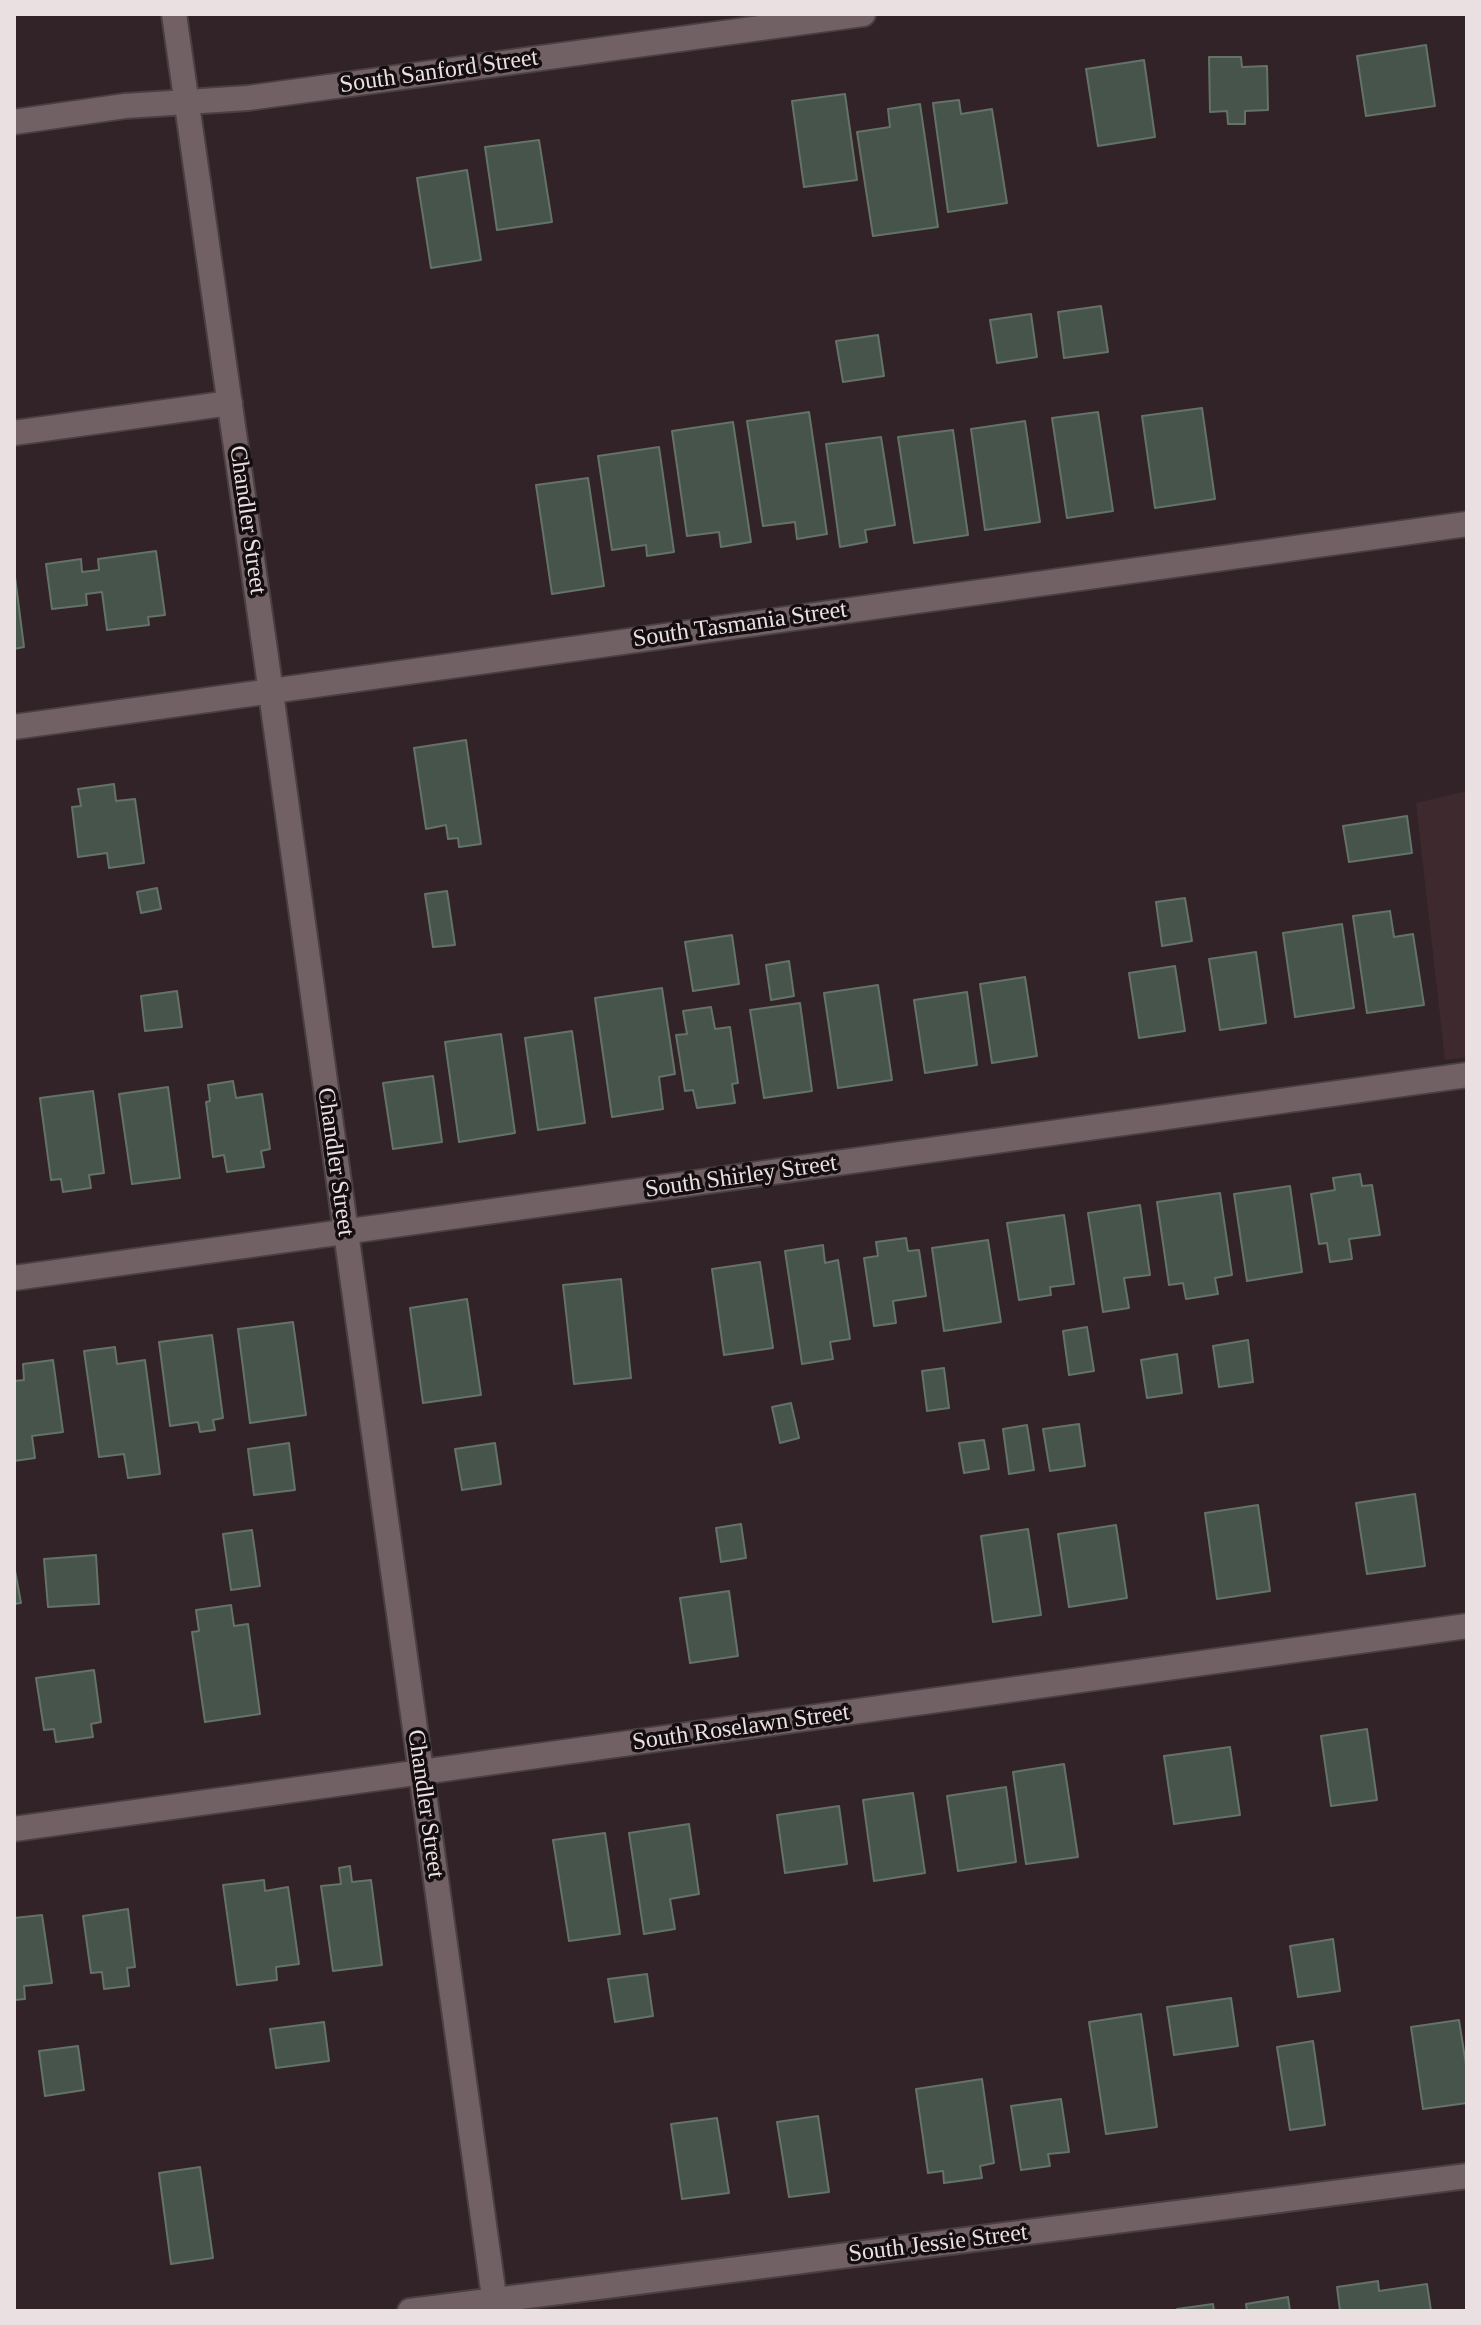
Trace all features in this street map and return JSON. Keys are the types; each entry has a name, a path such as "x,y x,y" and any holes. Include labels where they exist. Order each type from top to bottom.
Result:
{"street":[{"name":"Chandler Street","path":"174,14 495,2306"},
{"name":"South Sanford Street","path":"14,122 125,106 248,98 863,14"},
{"path":"14,433 230,403"},
{"name":"South Tasmania Street","path":"14,727 1467,524"},
{"name":"South Shirley Street","path":"14,1278 1467,1075"},
{"name":"South Roselawn Street","path":"14,1829 1467,1626"},
{"name":"South Jessie Street","path":"410,2311 495,2306 1467,2176"}],"shaded area":[{"path":"1467,791 1467,1057 1445,1060 1416,803"}],"building":[{"path":"1426,45 1435,106 1366,116 1357,56"},
{"path":"1209,57 1241,57 1242,67 1267,66 1268,110 1245,111 1245,124 1228,124 1227,111 1210,112"},
{"path":"1144,60 1155,137 1098,146 1086,69"},
{"path":"845,94 857,180 804,187 792,101"},
{"path":"959,100 961,114 992,109 1007,203 948,212 933,103"},
{"path":"920,104 938,227 873,236 857,132 890,127 888,109"},
{"path":"539,140 552,222 497,230 485,147"},
{"path":"467,170 481,260 431,268 417,178"},
{"path":"1101,306 1108,352 1064,358 1058,312"},
{"path":"1031,314 1037,357 997,363 990,320"},
{"path":"878,335 884,376 843,382 836,341"},
{"path":"1202,408 1215,499 1155,508 1142,416"},
{"path":"809,412 827,534 797,539 795,522 763,526 747,421"},
{"path":"1098,412 1113,511 1067,518 1052,418"},
{"path":"1025,421 1040,522 985,530 971,429"},
{"path":"733,422 751,542 721,547 719,532 687,536 672,431"},
{"path":"953,430 968,535 914,543 898,437"},
{"path":"881,437 895,525 865,530 867,542 840,547 826,444"},
{"path":"659,447 674,552 647,556 646,545 612,550 598,456"},
{"path":"588,478 604,586 552,594 536,485"},
{"path":"156,551 165,615 148,617 149,625 107,630 102,592 86,594 87,605 52,609 46,564 81,559 82,572 99,570 98,559"},
{"path":"14,569 24,647 14,649"},
{"path":"466,740 481,844 459,847 458,838 448,839 446,825 426,829 414,748"},
{"path":"114,784 116,801 135,799 144,863 109,868 107,853 78,857 72,807 81,806 78,789"},
{"path":"1407,816 1412,853 1349,862 1343,826"},
{"path":"157,888 161,909 141,913 137,892"},
{"path":"447,891 455,945 433,947 425,894"},
{"path":"1185,898 1192,941 1162,946 1156,902"},
{"path":"1390,911 1394,937 1413,934 1424,1005 1367,1013 1353,916"},
{"path":"1342,924 1354,1008 1295,1017 1283,933"},
{"path":"732,935 739,984 693,991 685,942"},
{"path":"1256,952 1266,1023 1220,1030 1209,959"},
{"path":"789,961 794,996 771,1000 766,965"},
{"path":"1175,966 1185,1031 1139,1038 1129,973"},
{"path":"1025,977 1037,1056 992,1063 980,984"},
{"path":"878,985 892,1080 838,1088 824,993"},
{"path":"662,988 675,1074 659,1077 663,1109 612,1117 595,998"},
{"path":"177,991 182,1027 145,1031 141,996"},
{"path":"967,992 977,1065 925,1073 914,1000"},
{"path":"800,1003 812,1091 764,1098 750,1010"},
{"path":"711,1007 715,1029 730,1027 738,1083 732,1084 735,1103 697,1108 693,1090 685,1091 676,1035 687,1034 683,1011"},
{"path":"572,1031 585,1123 538,1130 525,1038"},
{"path":"501,1034 515,1133 459,1142 445,1042"},
{"path":"433,1076 442,1142 393,1149 383,1083"},
{"path":"233,1081 236,1098 262,1094 270,1149 261,1151 264,1167 227,1172 224,1155 213,1157 206,1102 210,1101 208,1085"},
{"path":"168,1087 180,1178 132,1184 119,1094"},
{"path":"93,1091 104,1173 89,1175 91,1188 63,1192 61,1179 51,1180 40,1098"},
{"path":"1360,1174 1362,1186 1372,1185 1380,1235 1349,1239 1352,1259 1330,1262 1327,1243 1319,1244 1311,1194 1335,1190 1333,1178"},
{"path":"1290,1186 1302,1272 1247,1281 1234,1194"},
{"path":"1220,1193 1232,1275 1215,1278 1218,1294 1186,1299 1183,1283 1169,1285 1157,1202"},
{"path":"1140,1205 1150,1275 1124,1278 1129,1308 1103,1312 1088,1213"},
{"path":"1064,1215 1074,1284 1050,1287 1051,1295 1019,1300 1007,1223"},
{"path":"906,1238 908,1251 919,1250 926,1296 893,1301 896,1323 874,1326 864,1258 878,1256 876,1242"},
{"path":"988,1240 1001,1322 944,1331 932,1248"},
{"path":"823,1245 825,1263 838,1260 850,1339 830,1342 833,1359 802,1364 785,1251"},
{"path":"760,1262 773,1348 724,1355 712,1269"},
{"path":"621,1279 631,1378 574,1384 563,1285"},
{"path":"467,1299 481,1395 423,1403 410,1308"},
{"path":"293,1322 306,1415 250,1423 238,1329"},
{"path":"1087,1327 1094,1371 1069,1375 1063,1331"},
{"path":"212,1335 223,1418 213,1420 215,1430 200,1432 198,1422 170,1426 159,1342"},
{"path":"1248,1340 1253,1382 1219,1387 1213,1346"},
{"path":"115,1347 117,1364 145,1360 160,1474 128,1478 124,1454 99,1457 84,1351"},
{"path":"1177,1354 1182,1393 1147,1398 1141,1360"},
{"path":"53,1360 63,1432 32,1436 35,1458 14,1461 14,1381 24,1380 23,1364"},
{"path":"944,1368 949,1408 927,1411 922,1371"},
{"path":"791,1403 799,1438 780,1443 772,1407"},
{"path":"1079,1424 1085,1466 1050,1471 1043,1429"},
{"path":"1027,1425 1034,1470 1009,1474 1003,1429"},
{"path":"984,1440 989,1469 964,1473 959,1443"},
{"path":"289,1443 295,1490 254,1495 248,1449"},
{"path":"495,1443 501,1484 462,1490 455,1449"},
{"path":"1415,1494 1425,1566 1367,1574 1356,1503"},
{"path":"1258,1505 1270,1591 1217,1599 1205,1513"},
{"path":"741,1524 746,1558 721,1562 716,1528"},
{"path":"1116,1525 1127,1598 1069,1607 1058,1534"},
{"path":"1028,1529 1041,1615 993,1622 981,1536"},
{"path":"252,1530 260,1586 231,1590 223,1534"},
{"path":"96,1555 99,1604 48,1607 44,1559"},
{"path":"14,1565 21,1603 14,1604"},
{"path":"729,1591 738,1656 690,1663 680,1598"},
{"path":"231,1605 234,1626 248,1624 260,1714 205,1722 192,1632 199,1631 196,1610"},
{"path":"94,1670 101,1722 91,1724 93,1737 56,1742 54,1729 44,1730 36,1678"},
{"path":"1367,1729 1377,1800 1331,1806 1321,1736"},
{"path":"1230,1747 1240,1815 1174,1824 1164,1756"},
{"path":"1064,1764 1078,1857 1026,1864 1013,1772"},
{"path":"1006,1787 1016,1862 958,1871 947,1796"},
{"path":"913,1793 925,1873 874,1881 863,1800"},
{"path":"839,1806 847,1864 785,1873 777,1815"},
{"path":"689,1824 699,1894 670,1899 675,1929 644,1934 629,1833"},
{"path":"605,1833 620,1934 569,1941 553,1840"},
{"path":"350,1866 352,1882 371,1880 382,1965 333,1971 321,1886 341,1884 339,1868"},
{"path":"264,1880 265,1891 288,1887 299,1964 276,1967 277,1980 237,1985 223,1885"},
{"path":"128,1909 135,1967 127,1968 129,1986 104,1989 102,1972 91,1973 83,1916"},
{"path":"42,1915 52,1983 24,1986 25,1999 14,2000 14,1918"},
{"path":"1333,1939 1340,1991 1298,1997 1290,1946"},
{"path":"647,1974 653,2016 615,2022 608,1979"},
{"path":"1231,1998 1238,2046 1174,2055 1167,2007"},
{"path":"1141,2014 1157,2127 1106,2134 1089,2022"},
{"path":"1459,2020 1467,2071 1467,2103 1423,2109 1411,2027"},
{"path":"324,2022 329,2061 276,2068 270,2029"},
{"path":"1313,2041 1325,2125 1290,2130 1277,2047"},
{"path":"78,2046 84,2090 45,2096 39,2051"},
{"path":"982,2079 994,2163 980,2166 982,2178 944,2183 943,2171 928,2173 916,2089"},
{"path":"1061,2099 1069,2152 1048,2154 1050,2166 1021,2170 1011,2106"},
{"path":"818,2116 829,2192 789,2197 777,2122"},
{"path":"717,2118 729,2193 682,2199 671,2124"},
{"path":"200,2167 213,2258 171,2264 159,2173"},
{"path":"1378,2281 1379,2291 1427,2284 1431,2311 1340,2311 1337,2287"},
{"path":"1288,2297 1290,2311 1247,2311 1246,2304"},
{"path":"1213,2304 1214,2311 1177,2311 1177,2309"}]}
